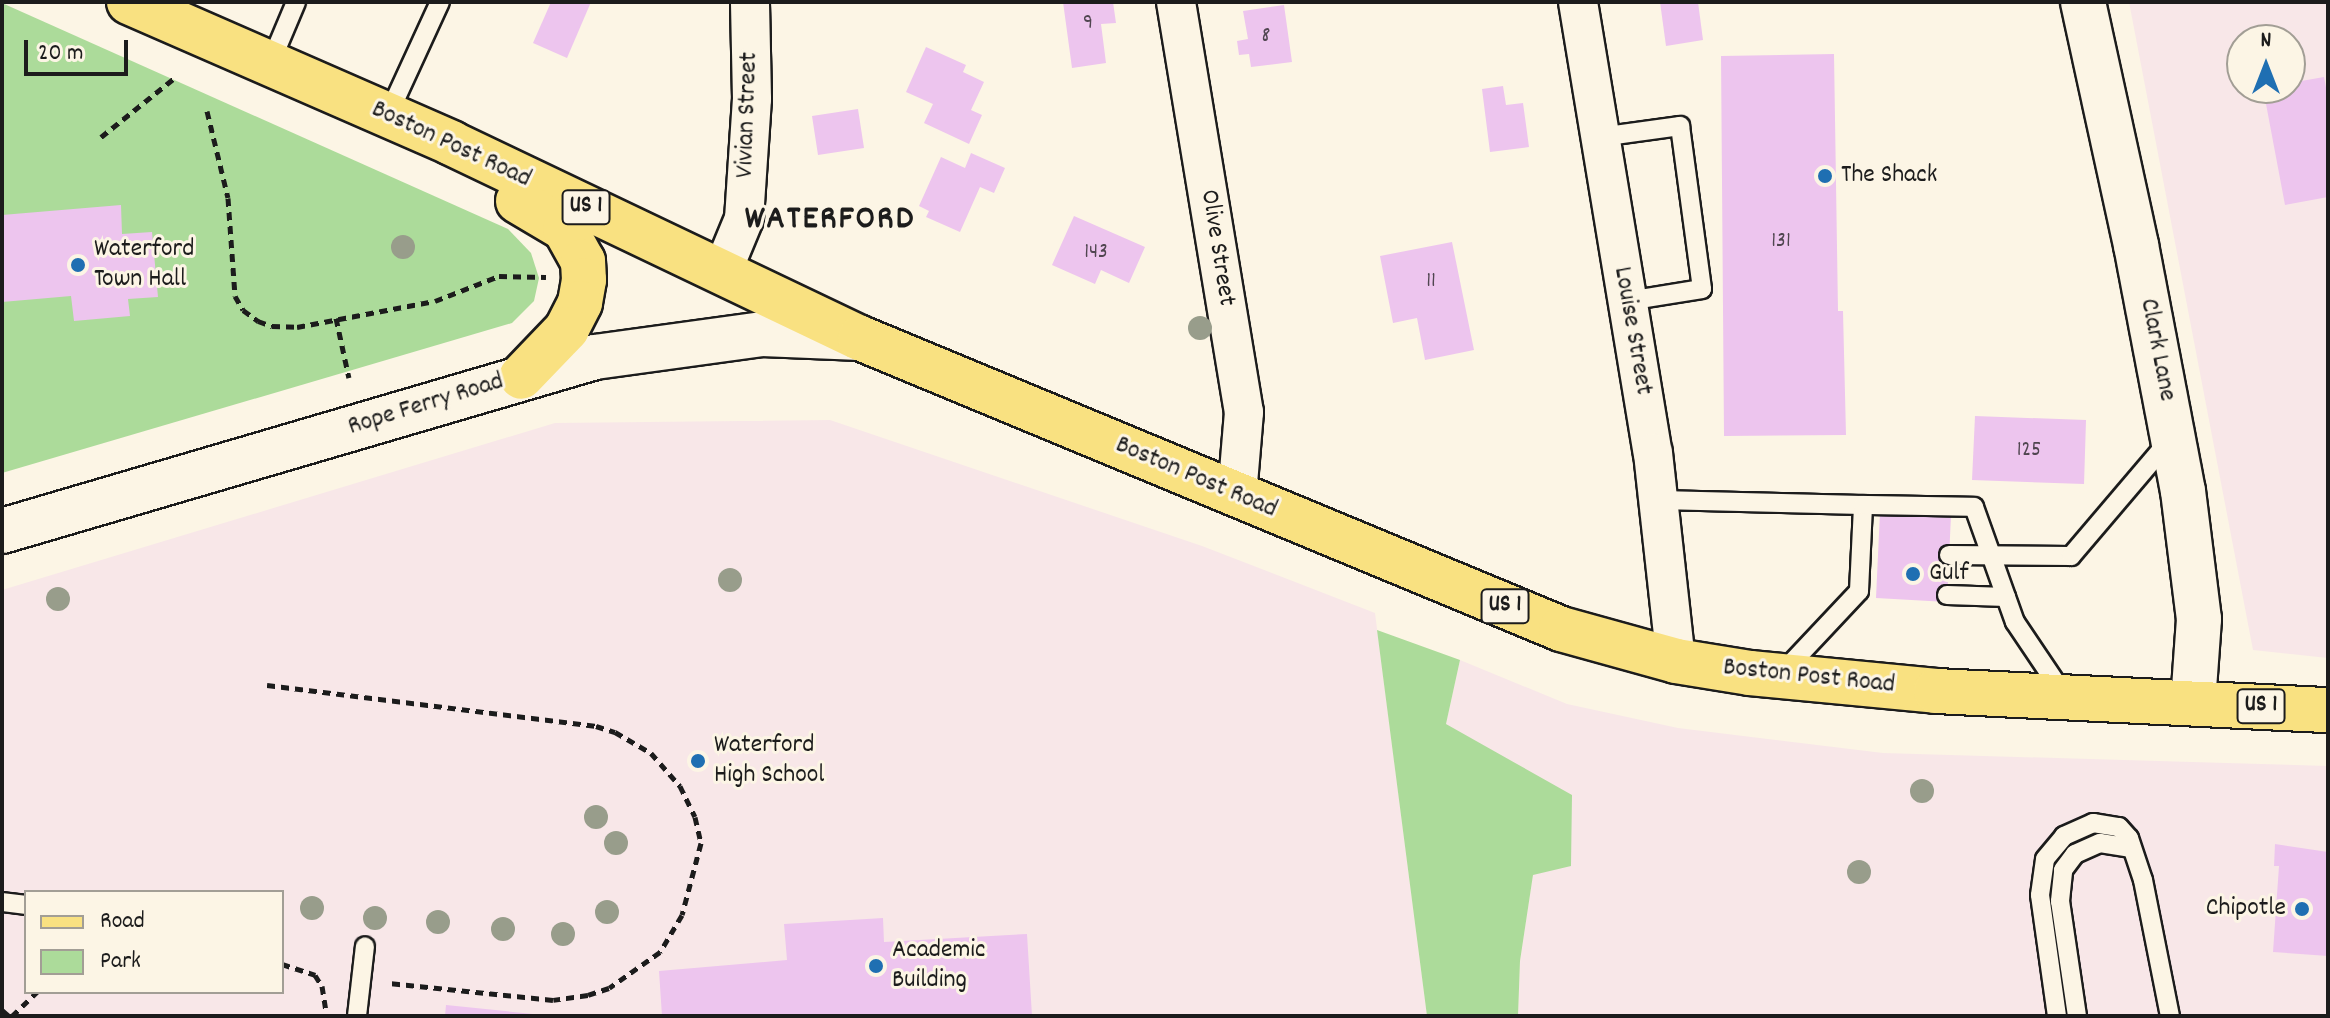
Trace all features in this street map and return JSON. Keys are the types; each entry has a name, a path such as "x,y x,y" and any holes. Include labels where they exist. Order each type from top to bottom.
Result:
{"main road":[{"name":"Boston Post Road","path":"129,2 451,143 860,338 1561,629 1676,661 1779,676 1936,691 2328,710"},
{"name":"Clark Lane","path":"2083,2 2174,436 2199,619 2193,702"},
{"path":"451,143 485,182 565,229 583,261 580,303 567,329 521,377"},
{"name":"Rope Ferry Road","path":"2,531 595,357 716,338 814,334 860,338"}],"street":[{"name":"Vivian Street","path":"722,272 744,219 752,99 750,2"},
{"name":"Olive Street","path":"1176,2 1244,412 1237,495"},
{"name":"Louise Street","path":"1578,2 1659,500 1676,661"}],"lane":[{"path":"270,64 296,2"},
{"path":"388,115 440,2"},
{"path":"1600,137 1680,126 1702,289 1627,301"},
{"path":"1949,555 2071,556 2174,436"},
{"path":"1659,500 1974,507 2015,622 2065,697"},
{"path":"1779,676 1868,592 1870,551 1863,505"},
{"path":"1947,595 2006,597"},
{"path":"2057,1016 2040,895 2045,859 2064,836 2093,823 2119,827 2132,848 2143,880 2170,1016"},
{"path":"2077,1016 2060,901 2063,870 2075,854 2100,843 2132,848"},
{"path":"2,902 24,905"},
{"path":"357,1016 365,946"}],"path":[{"path":"101,137 177,76"},
{"path":"207,111 228,198 232,281 243,310 258,321 285,327 435,301 499,276 551,277"},
{"path":"336,318 349,378"},
{"path":"267,685 567,720 605,729 631,740 667,769 680,786 695,817 701,843 682,915 660,952 626,979 588,995 553,1000 389,982 388,993"},
{"path":"284,965 315,975 322,986 327,1016"},
{"path":"2,1010 10,1016 35,994"}],"shaded area":[{"path":"2129,2 2328,2 2328,658 2253,650"},
{"name":"Waterford High School","path":"830,420 1202,546 1375,613 1427,1016 2,1016 2,590 555,423"},
{"path":"1460,660 1567,704 1678,728 1883,753 2328,766 2328,1016 1518,1016 1520,961 1533,874 1446,724"}],"green space":[{"path":"2,3 508,229 531,253 539,278 534,301 512,323 2,473"},
{"path":"1377,630 1460,660 1446,724 1572,795 1571,866 1533,875 1520,961 1518,1016 1427,1016"}],"building":[{"path":"551,2 591,2 567,58 533,43"},
{"path":"1063,2 1113,2 1116,23 1101,24 1106,63 1072,68"},
{"path":"1660,2 1698,2 1703,40 1666,46"},
{"path":"1284,5 1292,62 1251,67 1249,54 1239,55 1237,41 1248,39 1243,11"},
{"path":"926,47 966,65 963,72 984,82 971,110 982,115 969,144 924,123 933,104 906,92"},
{"path":"1834,54 1838,311 1843,311 1846,435 1724,436 1721,56"},
{"path":"2324,77 2328,98 2328,197 2285,205 2266,104 2306,104 2306,80"},
{"path":"1503,86 1506,105 1523,103 1529,147 1490,152 1482,89"},
{"path":"858,109 864,148 818,155 812,116"},
{"path":"971,153 1005,168 994,193 980,187 960,232 926,217 929,211 919,206 941,157 965,168"},
{"name":"Waterford Town Hall","path":"121,205 122,234 152,232 158,297 128,299 130,316 74,321 71,296 2,302 2,215"},
{"path":"1074,216 1145,247 1129,283 1101,270 1095,284 1052,265"},
{"path":"1452,242 1474,350 1425,360 1417,318 1393,323 1380,256"},
{"path":"1975,416 2086,420 2084,484 1972,480"},
{"name":"Gulf","path":"1880,512 1951,515 1947,602 1876,598"},
{"name":"Chipotle","path":"2275,844 2328,852 2328,956 2273,952 2279,866 2274,866"},
{"name":"Academic Building","path":"883,918 884,942 1027,934 1032,1016 662,1016 659,971 787,960 784,924"},
{"path":"446,1005 533,1014 445,1016"}],"place":[{"name":"The Shack","path":"1825,176"},
{"name":"Waterford Town Hall","path":"78,265"},
{"name":"Gulf","path":"1913,574"},
{"name":"Waterford High School","path":"698,761"},
{"name":"Chipotle","path":"2302,909"},
{"name":"Academic Building","path":"876,966"}],"district":[{"name":"WATERFORD","path":"830,221"}]}
